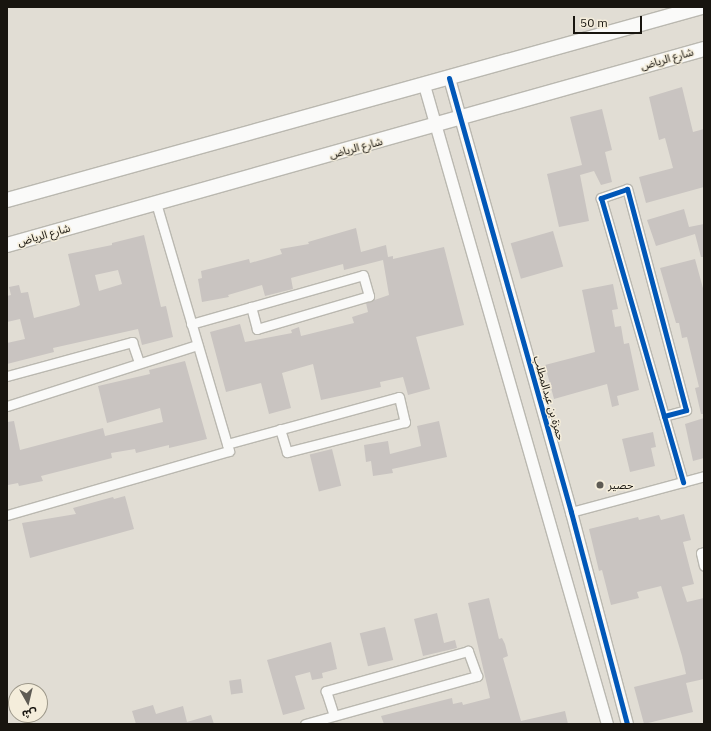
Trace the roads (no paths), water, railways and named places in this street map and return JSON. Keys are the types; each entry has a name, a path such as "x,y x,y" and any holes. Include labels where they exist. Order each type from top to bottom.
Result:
{"main road":[{"path":"7,200 702,7"},
{"name":"شارع الرياض","path":"7,245 436,126 704,49"}],"street":[{"name":"حمزة بن عبدالمطلب","path":"449,78 571,512 626,720"},
{"path":"424,85 606,720 626,720"},
{"path":"664,416 686,410 627,189 601,198 683,482"},
{"path":"7,515 229,451 156,203"},
{"path":"191,324 363,275 369,296 258,329 251,307"},
{"path":"7,376 132,342 139,362"},
{"path":"7,406 139,362 198,345"},
{"path":"227,444 280,429 399,397 405,422 287,452 280,429"},
{"path":"571,512 704,476"},
{"path":"704,552 701,553 704,566"},
{"path":"305,724 477,676 468,651 326,690 334,715"},
{"path":"592,668 613,669"}],"place":[{"name":"حصير","path":"600,485"}]}
